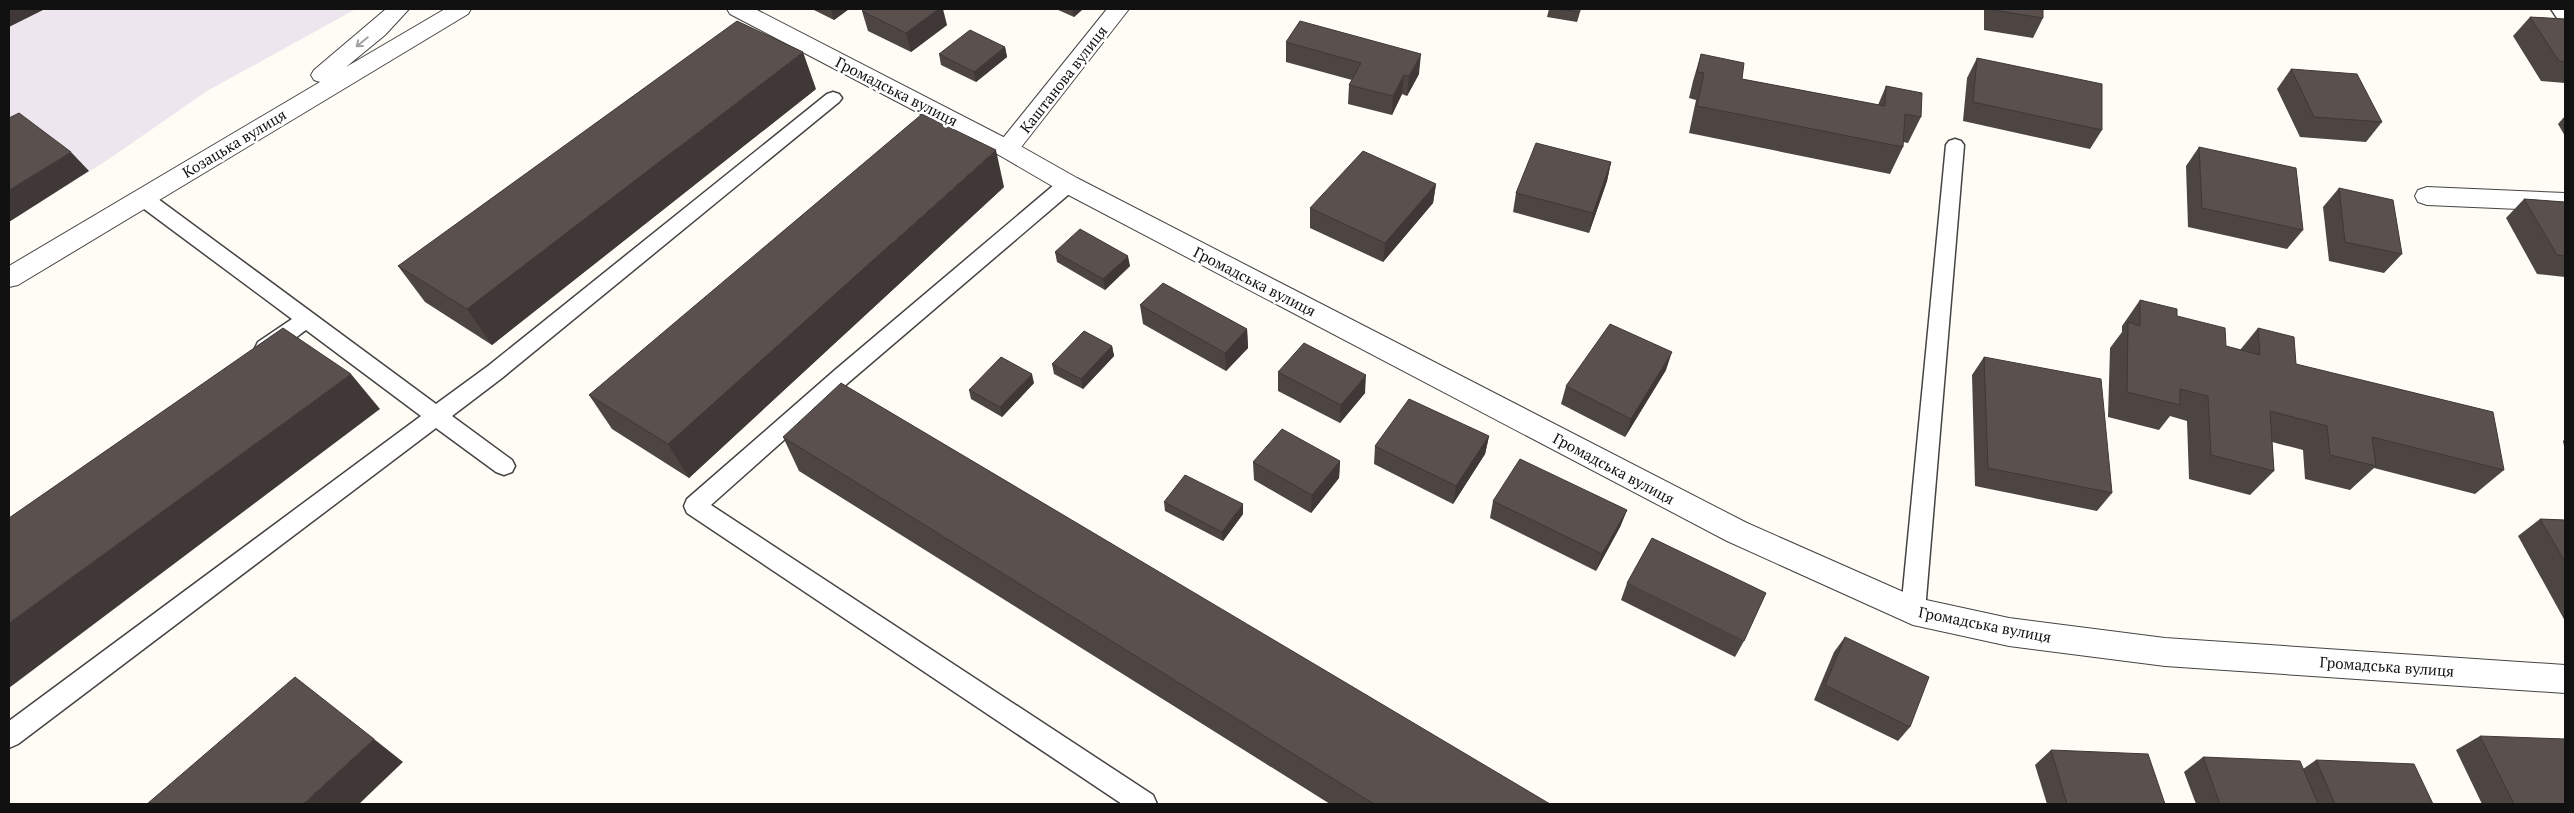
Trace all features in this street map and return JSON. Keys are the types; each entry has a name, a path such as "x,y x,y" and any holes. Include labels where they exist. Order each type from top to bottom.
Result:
{"street":[{"path":"255,130 377,30 398,9"},
{"name":"Козацька вулиця","path":"9,278 460,9"},
{"name":"Громадська вулиця","path":"738,9 1007,149 1068,184 1737,532 1913,611 2009,632 2165,652 2565,679"},
{"name":"Каштанова вулиця","path":"1007,149 1118,9"},
{"path":"2428,196 2565,202"}],"lane":[{"path":"2559,9 2565,17"},
{"path":"9,736 436,417 833,98"},
{"path":"1913,611 1955,145"},
{"path":"1068,184 842,376 695,506 1144,804"},
{"path":"143,198 504,466"},
{"path":"251,358 307,319"}],"shaded area":[{"path":"9,9 356,9 207,91 109,159 9,222"}],"building":[{"path":"865,9 938,9 906,33 862,11"},
{"path":"1560,9 1580,9 1579,12"},
{"path":"2043,9 2043,18 1993,10"},
{"path":"2530,17 2565,19 2565,62 2559,61"},
{"path":"737,21 803,52 467,309 398,266"},
{"path":"1300,21 1421,54 1409,76 1404,75 1393,96 1349,85 1361,63 1286,42"},
{"path":"970,30 1005,47 974,72 939,54"},
{"path":"1701,54 1744,63 1742,79 1885,106 1886,86 1922,93 1921,117 1905,114 1903,147 1697,106 1704,73 1697,72"},
{"path":"1977,58 2102,84 2102,130 1973,102"},
{"path":"2291,69 2357,74 2382,122 2314,117"},
{"path":"19,113 71,152 9,190 9,118"},
{"path":"922,114 996,150 668,444 589,395"},
{"path":"1536,143 1611,162 1593,213 1516,193"},
{"path":"2199,147 2296,168 2303,230 2202,208"},
{"path":"1363,151 1436,184 1385,243 1310,208"},
{"path":"2339,188 2393,200 2402,254 2345,242"},
{"path":"2524,199 2565,202 2565,256 2557,255"},
{"path":"1080,229 1128,256 1103,279 1055,252"},
{"path":"1163,283 1247,329 1225,353 1140,305"},
{"path":"2140,300 2177,309 2177,316 2225,328 2226,346 2260,355 2258,328 2294,337 2296,364 2493,412 2504,470 2372,437 2376,466 2330,455 2327,426 2270,411 2274,471 2211,455 2208,396 2180,389 2180,405 2127,392 2128,322 2140,326"},
{"path":"1610,324 1672,352 1631,419 1566,386"},
{"path":"283,328 351,374 9,623 9,518"},
{"path":"1084,331 1112,346 1081,379 1052,364"},
{"path":"1304,343 1366,375 1341,405 1278,372"},
{"path":"1001,357 1032,374 1000,407 969,390"},
{"path":"1984,357 2101,379 2112,493 1988,468"},
{"path":"841,383 1550,804 1374,804 783,437"},
{"path":"1409,399 1489,436 1456,486 1375,446"},
{"path":"1282,429 1340,461 1312,495 1253,462"},
{"path":"1520,459 1627,510 1602,554 1493,501"},
{"path":"1185,475 1243,504 1222,532 1164,502"},
{"path":"2540,519 2565,520 2565,562"},
{"path":"1652,538 1766,593 1744,641 1627,583"},
{"path":"1845,637 1929,677 1910,727 1825,685"},
{"path":"295,677 374,739 303,804 147,804"},
{"path":"2480,736 2565,739 2565,804 2514,804"},
{"path":"2051,750 2148,754 2165,804 2067,804"},
{"path":"2203,757 2300,761 2318,804 2220,804"},
{"path":"2316,760 2414,764 2433,804 2335,804"}]}
